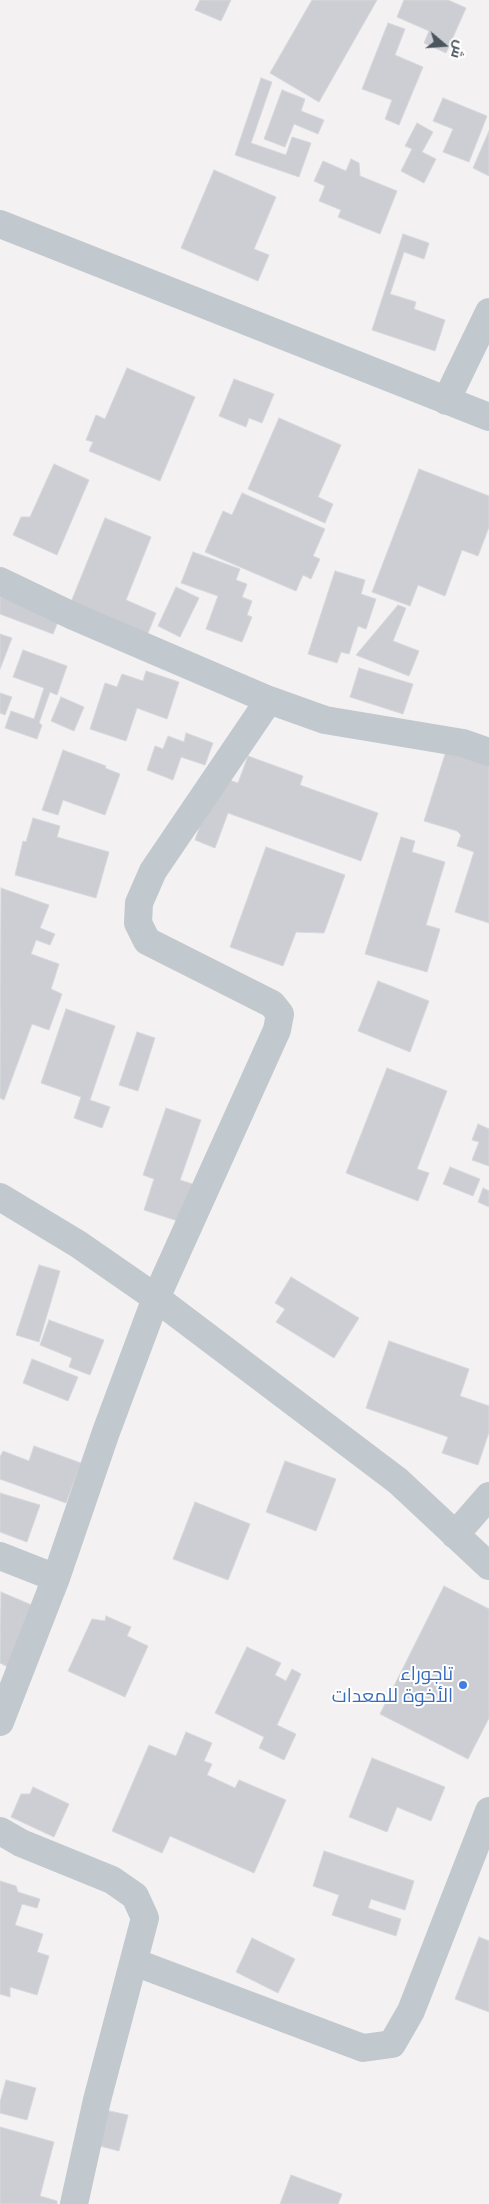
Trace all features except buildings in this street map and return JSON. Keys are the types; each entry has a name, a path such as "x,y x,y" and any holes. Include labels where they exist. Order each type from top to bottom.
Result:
{"street":[{"path":"0,224 489,417"},
{"path":"446,400 489,312"},
{"path":"0,581 73,616 269,700 325,720 455,742 489,752"},
{"path":"0,1722 56,1578 106,1432 156,1298 278,1030 280,1014 272,1004 148,941 138,923 139,903 153,871 269,700"},
{"path":"0,1197 78,1244 156,1298 398,1481 489,1566"},
{"path":"455,1535 489,1496"},
{"path":"0,1556 56,1578"},
{"path":"134,1962 362,2048 392,2044 411,2011 489,1812"},
{"path":"0,1831 22,1843 112,1880 135,1896 145,1918 97,2100 74,2204"}],"place":[{"name":"تاجوراء الأخوة للمعدات","path":"463,1685"}]}
